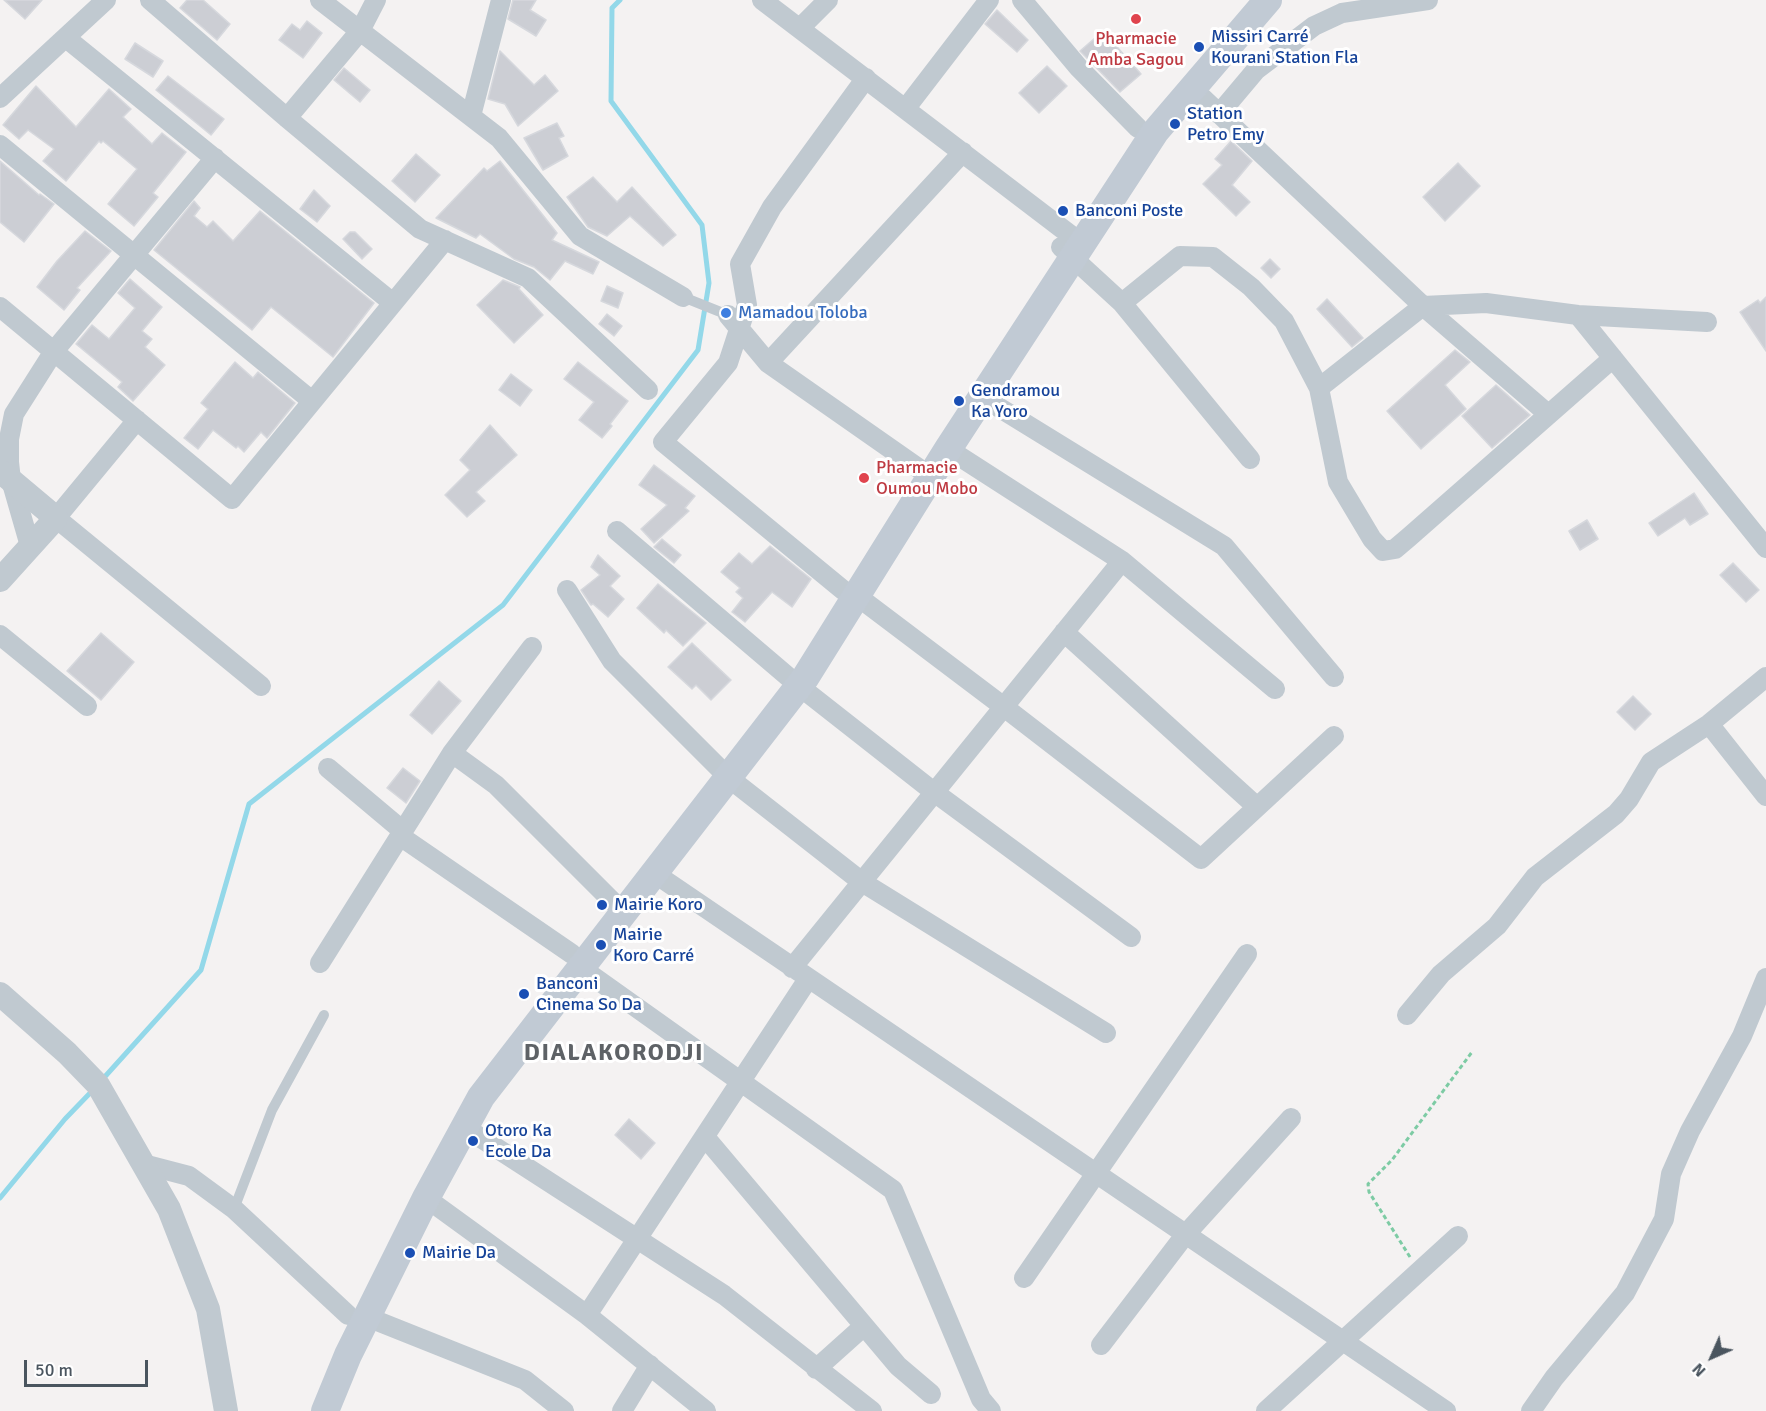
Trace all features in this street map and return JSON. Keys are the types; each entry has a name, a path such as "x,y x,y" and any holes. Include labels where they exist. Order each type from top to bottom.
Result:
{"main road":[{"path":"924,473 948,449 982,397 1138,128 1250,0"},
{"path":"322,1411 358,1316 468,1089 654,873 724,773 793,681 1071,245 1155,132 1268,0"},
{"path":"358,1316 481,1097 576,961 613,902 724,773"}],"street":[{"path":"0,98 106,0"},
{"path":"150,0 420,229 528,278 648,390"},
{"path":"320,0 499,138 580,236 683,297"},
{"path":"287,118 360,31 376,0"},
{"path":"471,116 501,0"},
{"path":"762,0 963,152 1071,245 1122,303 1250,459"},
{"path":"800,28 828,0"},
{"path":"906,108 990,0"},
{"path":"1022,0 1079,68 1138,128"},
{"path":"1219,114 1256,70 1314,26 1342,13 1428,0"},
{"path":"66,38 393,303"},
{"path":"866,78 772,207 740,264 747,305 734,322 728,363 663,442 850,593 1004,706 1201,859 1334,736"},
{"path":"1192,88 1423,306 1548,414"},
{"path":"0,145 312,401"},
{"path":"768,363 963,152"},
{"path":"30,546 6,475 14,414 54,351 215,158"},
{"path":"0,307 232,499 445,240"},
{"path":"1122,303 1180,256 1212,257 1251,287 1284,321 1319,387 1338,482 1372,539 1383,551 1395,549 1613,358"},
{"path":"1319,387 1423,306 1486,303 1578,315 1707,322"},
{"path":"1578,315 1766,548"},
{"path":"734,322 768,363 924,473"},
{"path":"982,397 1224,546 1334,677"},
{"path":"0,580 56,518 137,420"},
{"path":"948,449 1122,561 1275,689"},
{"path":"6,475 261,686"},
{"path":"617,531 793,681 934,792 1131,937"},
{"path":"792,968 1122,561"},
{"path":"567,590 612,661 724,773 862,882 1106,1033"},
{"path":"1064,632 1257,807"},
{"path":"0,635 87,706"},
{"path":"320,963 452,753 532,647"},
{"path":"1407,1015 1441,974 1497,926 1535,877 1616,814 1629,799 1651,762 1709,724 1766,677"},
{"path":"1709,724 1766,796"},
{"path":"452,753 496,785 613,902"},
{"path":"328,768 401,833 741,1082 893,1190 981,1399 991,1411"},
{"path":"654,873 1446,1411"},
{"path":"1024,1278 1247,954"},
{"path":"1531,1411 1554,1378 1625,1293 1664,1219 1671,1174 1690,1131 1742,1036 1766,978"},
{"path":"587,1315 808,979"},
{"path":"0,994 68,1053 98,1085 169,1209 208,1309 226,1411"},
{"path":"1101,1345 1185,1234 1291,1118"},
{"path":"465,1127 724,1295 872,1411"},
{"path":"705,1137 898,1366 931,1394"},
{"path":"143,1164 189,1176 234,1209 358,1316 525,1380 564,1411"},
{"path":"426,1198 587,1315 706,1411"},
{"path":"1266,1411 1458,1236"},
{"path":"816,1369 864,1326"},
{"path":"622,1411 650,1365"}],"lane":[{"path":"683,297 734,322"},
{"path":"234,1209 272,1110 324,1015"}],"path":[{"path":"1419,1272 1369,1192 1368,1184 1392,1160 1472,1052"}],"building":[{"path":"4,0 42,0 25,19"},
{"path":"187,0 203,0 230,24 217,40 180,8"},
{"path":"513,0 536,0 530,10 546,20 536,36 508,19"},
{"path":"997,10 1028,40 1017,52 985,24"},
{"path":"307,21 322,33 303,58 279,40 292,24 300,30"},
{"path":"1103,31 1141,74 1120,92 1080,51"},
{"path":"135,43 163,61 153,77 125,59"},
{"path":"500,51 534,85 545,75 558,91 518,126 505,104 488,99"},
{"path":"1047,66 1067,86 1039,113 1019,93"},
{"path":"344,68 370,90 360,102 334,80"},
{"path":"168,76 224,119 211,135 156,90"},
{"path":"36,86 76,127 109,89 131,109 123,117 152,144 162,133 186,152 153,193 158,197 134,226 108,204 137,169 103,141 101,143 99,141 66,181 43,161 54,149 28,130 19,139 3,125"},
{"path":"557,123 564,136 559,138 568,156 543,170 524,138"},
{"path":"1231,141 1252,161 1232,185 1250,202 1236,216 1203,184 1222,165 1215,159"},
{"path":"416,154 440,175 415,202 392,181"},
{"path":"0,161 39,195 54,204 24,242 0,222"},
{"path":"500,161 557,233 552,240 599,262 593,274 565,261 550,280 534,267 514,259 480,234 476,238 436,218 484,168 487,171"},
{"path":"1458,163 1480,186 1445,221 1423,197"},
{"path":"593,177 617,202 632,187 676,235 663,246 630,216 607,236 588,227 567,197"},
{"path":"314,190 330,206 317,222 300,209"},
{"path":"194,201 200,208 194,216 207,227 213,221 233,241 260,211 374,303 333,357 271,307 252,330 154,250"},
{"path":"85,231 111,251 77,288 80,290 64,310 37,287"},
{"path":"350,232 355,232 372,249 362,259 343,239"},
{"path":"1270,259 1280,269 1271,278 1261,268"},
{"path":"130,279 162,307 142,331 152,339 145,347 165,365 133,401 118,387 122,382 76,344 92,325 109,339 135,308 118,293"},
{"path":"503,280 520,287 519,289 543,315 514,343 477,305"},
{"path":"607,286 623,293 618,308 601,301"},
{"path":"1766,297 1766,351 1740,312 1758,300 1760,303"},
{"path":"1327,299 1363,338 1352,347 1317,309"},
{"path":"607,314 622,326 614,336 599,324"},
{"path":"1455,350 1470,362 1445,385 1466,409 1421,449 1387,411"},
{"path":"235,362 253,378 258,372 295,403 267,438 261,432 244,452 213,430 198,449 184,438 208,409 201,403"},
{"path":"578,362 628,401 602,438 579,420 594,402 564,379"},
{"path":"511,374 532,390 520,406 499,390"},
{"path":"1496,385 1530,415 1492,448 1462,416"},
{"path":"490,425 517,455 476,492 485,501 467,517 445,495 470,470 460,460"},
{"path":"654,465 695,496 685,508 689,511 654,543 641,529 667,505 639,485"},
{"path":"1694,493 1708,514 1690,525 1685,518 1658,536 1649,523"},
{"path":"1587,520 1598,539 1580,550 1569,531"},
{"path":"662,539 681,555 674,563 654,547"},
{"path":"770,546 811,579 792,607 772,592 745,622 732,612 743,598 736,592 740,588 721,572 739,553 752,564"},
{"path":"598,555 620,576 610,586 624,599 608,617 593,604 591,605 581,590 600,575 591,567"},
{"path":"1733,563 1759,590 1746,602 1720,575"},
{"path":"658,584 706,623 683,646 666,630 664,633 637,608"},
{"path":"101,633 134,662 101,700 67,671"},
{"path":"692,643 731,680 711,700 696,685 692,689 668,667"},
{"path":"439,681 461,701 432,734 410,715"},
{"path":"1633,696 1651,714 1635,730 1617,712"},
{"path":"403,768 420,781 406,803 387,788"},
{"path":"629,1119 655,1143 641,1159 615,1135"}],"waterway":[{"path":"101,1081 201,970 249,804 503,605 698,350 709,283 702,225 611,101 612,8 620,0"},
{"path":"0,1198 65,1119 93,1090"}],"place":[{"name":"Pharmacie Amba Sagou","path":"1136,19"},
{"name":"Missiri Carré Kourani Station Fla","path":"1199,47"},
{"name":"Station Petro Emy","path":"1175,124"},
{"name":"Banconi Poste","path":"1063,211"},
{"name":"Mamadou Toloba","path":"726,313"},
{"name":"Gendramou Ka Yoro","path":"959,401"},
{"name":"Pharmacie Oumou Mobo","path":"864,478"},
{"name":"Mairie Koro","path":"602,905"},
{"name":"Mairie Koro Carré","path":"601,945"},
{"name":"Banconi Cinema So Da","path":"524,994"},
{"name":"Otoro Ka Ecole Da","path":"473,1141"},
{"name":"Mairie Da","path":"410,1253"}],"district":[{"name":"DIALAKORODJI","path":"614,1054"}]}
